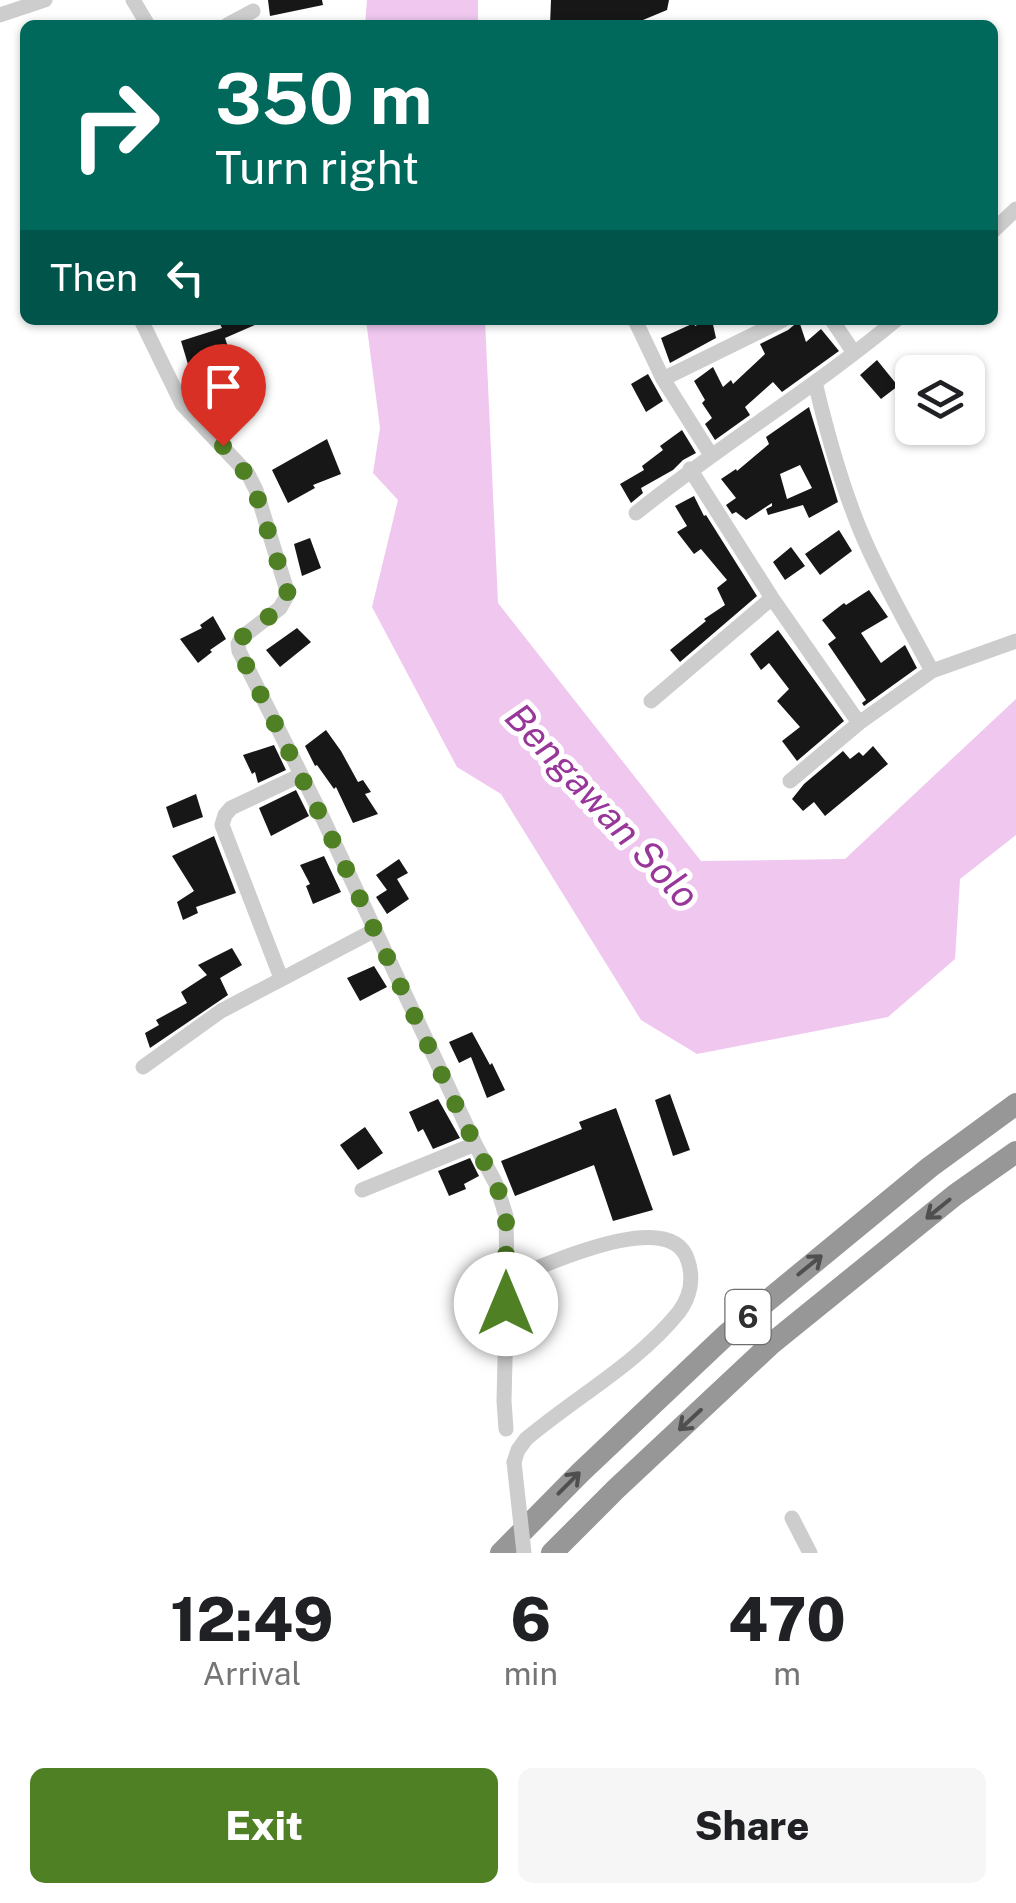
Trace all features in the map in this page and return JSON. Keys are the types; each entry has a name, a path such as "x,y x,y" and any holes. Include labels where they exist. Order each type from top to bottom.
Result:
{"highway":[{"name":"6","path":"501,1553 727,1334 930,1167 1016,1104"},
{"name":"6","path":"552,1553 771,1344 955,1195 1016,1152"}],"street":[{"path":"0,14 46,0"},
{"path":"143,325 178,396 252,481 288,594 280,608 241,638 239,651 504,1206 506,1429"},
{"path":"638,325 663,379 711,454"},
{"path":"663,379 773,325"},
{"path":"835,325 854,354"},
{"path":"636,513 690,469 890,325"},
{"path":"815,382 831,445 861,532 932,671"},
{"path":"690,469 772,598 860,723"},
{"path":"651,701 772,598"},
{"path":"790,781 932,671 1016,642"},
{"path":"281,978 222,825 231,808 301,774"},
{"path":"143,1067 220,1011 375,930"},
{"path":"362,1190 475,1144"},
{"path":"507,1280 635,1236 668,1240 680,1246 686,1253 691,1280 690,1293 670,1323 613,1375 526,1439 518,1450 514,1462 524,1553"},
{"path":"792,1518 810,1553"}],"water":[{"path":"367,0 478,0 478,20 365,20"},
{"name":"Bengawan Solo","path":"367,325 485,325 498,603 701,861 845,859 1016,699 1016,835 960,879 955,959 888,1017 697,1054 641,1020 501,794 457,767 372,607 398,500 373,473 380,428"}],"building":[{"path":"268,0 322,0 323,5 270,16"},
{"path":"551,0 669,0 667,10 643,20 550,20"},
{"path":"220,325 255,325 225,338 231,356 190,371 181,341 222,328"},
{"path":"713,325 716,338 670,363 661,338 695,326"},
{"path":"800,325 806,342 821,329 839,351 782,392 773,382 745,407 750,415 715,440 705,424 712,418 694,381 713,367 723,387 731,380 733,384 765,354 760,344"},
{"path":"877,360 895,382 895,388 881,399 860,375"},
{"path":"648,374 663,401 646,412 631,384"},
{"path":"809,407 838,502 809,518 803,505 768,515 766,509 772,503 746,520 736,512 732,514 726,505 736,498 721,479 769,444 766,437","holes":["800,465 812,488 787,499 780,474"]},
{"path":"682,430 696,453 641,488 643,493 631,503 620,484 644,470 642,466 663,450 660,446"},
{"path":"327,439 341,474 313,485 315,488 288,503 272,470"},
{"path":"694,496 757,596 680,662 670,650 725,605 717,588 727,580 701,549 694,554 677,532 687,526 675,506"},
{"path":"839,530 852,551 820,575 805,554"},
{"path":"310,538 321,568 302,576 294,544"},
{"path":"791,547 805,566 785,580 773,562"},
{"path":"869,590 888,617 861,633 881,663 905,645 917,668 864,706 866,700 828,644 836,638 822,620"},
{"path":"213,616 226,639 198,663 180,639 202,628 200,625"},
{"path":"297,628 311,642 280,667 266,650"},
{"path":"778,630 844,721 797,761 782,741 800,727 777,701 789,689 769,663 761,670 750,654"},
{"path":"326,730 358,782 363,780 371,792 365,794 378,814 353,823 336,787 315,766 305,746"},
{"path":"274,745 286,770 258,783 243,755"},
{"path":"873,746 888,764 825,816 814,802 803,811 792,799 843,751 850,759 859,752 863,756"},
{"path":"296,790 309,816 271,836 259,808"},
{"path":"196,794 203,817 173,828 166,807"},
{"path":"214,836 236,893 196,907 198,913 183,920 177,902 194,891 172,856"},
{"path":"324,856 341,892 313,904 306,886 310,884 300,865"},
{"path":"399,859 408,873 397,879 409,899 387,914 376,897 387,890 376,875"},
{"path":"232,948 242,965 220,978 228,995 150,1048 145,1033 159,1025 156,1020 187,1003 181,992 207,975 198,965"},
{"path":"374,966 387,987 360,1001 347,978"},
{"path":"472,1032 505,1090 487,1098 471,1057 459,1063 449,1042"},
{"path":"670,1094 690,1150 673,1156 655,1100"},
{"path":"438,1099 460,1138 433,1149 423,1129 418,1132 409,1112"},
{"path":"616,1108 653,1210 613,1221 594,1165 515,1196 501,1161 582,1129 579,1122"},
{"path":"365,1127 383,1153 358,1170 340,1145"},
{"path":"470,1158 479,1176 464,1184 466,1189 449,1196 438,1171"}],"route":[{"path":"223,446 248,474 256,490 288,594 280,608 241,638 239,651 501,1196 506,1216 506,1304"}]}
